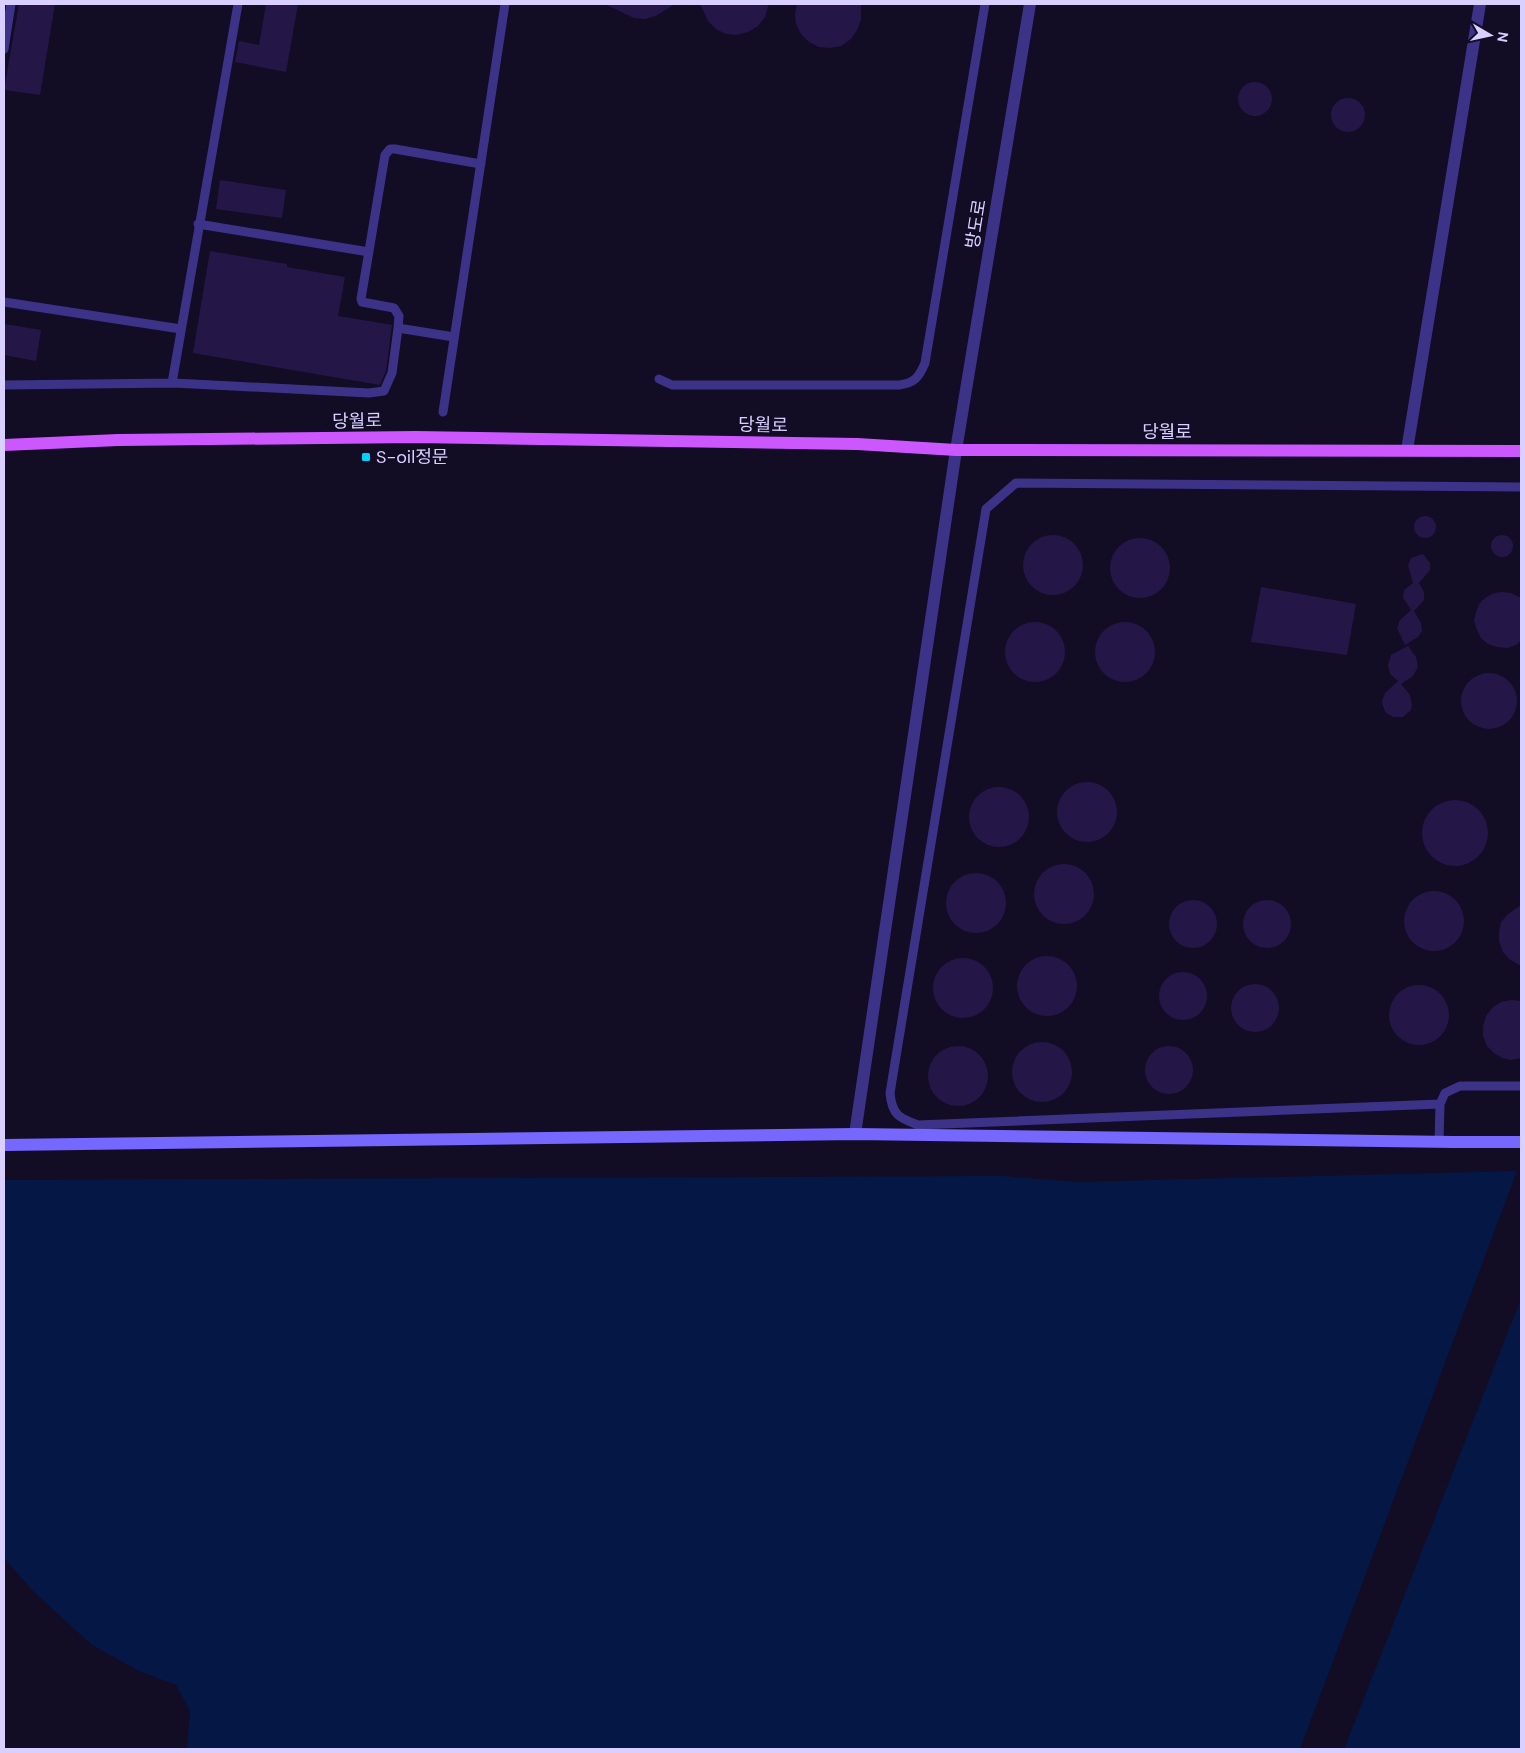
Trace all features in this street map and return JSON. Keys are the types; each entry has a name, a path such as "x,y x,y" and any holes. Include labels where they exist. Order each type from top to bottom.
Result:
{"main road":[{"name":"당월로","path":"4,445 118,440 416,438 858,444 956,450 1521,451"},
{"path":"4,1145 855,1134 1521,1142"}],"street":[{"name":"방도로","path":"855,1134 956,450 1030,4"},
{"path":"1407,450 1480,4"}],"lane":[{"path":"4,49 11,4"},
{"path":"172,383 198,224 238,4"},
{"path":"443,412 505,4"},
{"path":"659,379 672,385 899,386 908,384 919,376 925,363 985,4"},
{"path":"4,385 172,383 369,393 384,391 392,373 400,316 394,308 362,302 361,299 387,152 395,149 481,164"},
{"path":"198,224 369,252"},
{"path":"4,302 180,330"},
{"path":"398,328 454,337"},
{"path":"1440,1104 918,1125 901,1119 892,1106 890,1093 986,509 1016,483 1521,487"},
{"path":"1439,1142 1440,1104 1445,1093 1460,1086 1521,1086"}],"water":[{"path":"1517,1171 1300,1749 187,1749 190,1711 176,1685 139,1671 92,1645 33,1591 4,1558 4,1180 1002,1176 1076,1182"},
{"path":"1521,1299 1521,1749 1344,1749"}],"building":[{"path":"19,4 55,4 40,95 4,90"},
{"path":"266,4 298,4 286,72 235,62 239,41 259,45"},
{"path":"605,4 675,4 656,16 645,19 634,18"},
{"path":"700,4 769,4 765,17 758,26 748,32 737,35 726,34 716,29 708,21"},
{"path":"797,4 861,4 861,20 851,39 841,46 819,47 809,42 801,34 796,24"},
{"path":"1255,82 1262,83 1267,87 1271,92 1271,106 1267,111 1262,115 1255,116 1248,115 1243,111 1239,106 1238,99 1239,92 1243,87 1248,83"},
{"path":"1348,98 1355,99 1360,103 1364,108 1364,122 1360,127 1355,131 1348,132 1341,131 1336,127 1332,122 1331,115 1332,108 1336,103 1341,99"},
{"path":"220,180 286,190 282,218 216,209"},
{"path":"210,251 287,264 287,267 345,277 338,316 392,325 386,371 380,385 193,353"},
{"path":"4,324 41,330 36,361 4,355"},
{"path":"1425,516 1433,519 1436,527 1433,535 1425,538 1417,535 1414,527 1417,519"},
{"path":"1053,535 1069,540 1074,544 1078,549 1083,565 1078,581 1074,586 1069,590 1053,595 1037,590 1032,586 1028,581 1023,565 1028,549 1032,544 1037,540"},
{"path":"1502,535 1510,538 1513,546 1510,554 1502,557 1494,554 1491,546 1494,538"},
{"path":"1140,538 1156,543 1161,547 1165,552 1170,568 1165,584 1161,589 1156,593 1140,598 1124,593 1119,589 1115,584 1110,568 1115,552 1119,547 1124,543"},
{"path":"1423,554 1430,563 1430,570 1419,583 1424,592 1424,600 1414,611 1421,623 1422,631 1418,637 1405,645 1397,628 1400,620 1411,610 1403,598 1404,590 1413,583 1408,565 1411,558"},
{"path":"1261,587 1356,604 1347,655 1251,642"},
{"path":"1494,593 1511,593 1521,598 1521,640 1516,645 1507,648 1488,644 1481,638 1474,621 1479,604"},
{"path":"1035,622 1051,627 1056,631 1060,636 1065,652 1060,668 1056,673 1051,677 1035,682 1019,677 1014,673 1010,668 1005,652 1010,636 1014,631 1019,627"},
{"path":"1125,622 1141,627 1146,631 1150,636 1155,652 1150,668 1146,673 1141,677 1125,682 1109,677 1104,673 1100,668 1095,652 1100,636 1104,631 1109,627"},
{"path":"1408,646 1416,657 1418,667 1413,676 1401,684 1410,695 1411,710 1403,717 1393,717 1385,712 1382,702 1385,693 1398,681 1390,674 1388,665 1391,655"},
{"path":"1489,673 1500,675 1509,681 1515,690 1517,701 1515,712 1509,721 1500,727 1489,729 1478,727 1469,721 1463,712 1461,701 1463,690 1469,681 1478,675"},
{"path":"1087,782 1103,787 1108,791 1112,796 1117,812 1112,828 1108,833 1103,837 1087,842 1071,837 1066,833 1062,828 1057,812 1062,796 1066,791 1071,787"},
{"path":"999,787 1015,792 1020,796 1024,801 1029,817 1024,833 1020,838 1015,842 999,847 983,842 978,838 974,833 969,817 974,801 978,796 983,792"},
{"path":"1449,800 1461,800 1473,805 1483,815 1488,827 1486,846 1473,861 1461,866 1449,866 1437,861 1427,851 1422,839 1422,827 1427,815 1437,805"},
{"path":"1064,864 1080,869 1085,873 1089,878 1094,894 1089,910 1085,915 1080,919 1064,924 1048,919 1043,915 1039,910 1034,894 1039,878 1043,873 1048,869"},
{"path":"976,873 992,878 997,882 1001,887 1006,903 1001,919 997,924 992,928 976,933 960,928 955,924 951,919 946,903 951,887 955,882 960,878"},
{"path":"1434,891 1450,896 1455,900 1459,905 1464,921 1459,937 1455,942 1450,946 1434,951 1418,946 1413,942 1409,937 1404,921 1409,905 1413,900 1418,896"},
{"path":"1193,900 1202,902 1210,907 1215,915 1217,924 1215,933 1210,941 1202,946 1193,948 1184,946 1176,941 1171,933 1169,924 1171,915 1176,907 1184,902"},
{"path":"1267,900 1276,902 1284,907 1289,915 1291,924 1289,933 1284,941 1276,946 1267,948 1258,946 1250,941 1245,933 1243,924 1245,915 1250,907 1258,902"},
{"path":"1521,905 1521,966 1509,959 1503,952 1499,942 1499,932 1501,922 1508,914"},
{"path":"1047,956 1063,961 1068,965 1072,970 1077,986 1072,1002 1068,1007 1063,1011 1047,1016 1031,1011 1026,1007 1022,1002 1017,986 1022,970 1026,965 1031,961"},
{"path":"963,958 979,963 984,967 988,972 993,988 988,1004 984,1009 979,1013 963,1018 947,1013 942,1009 938,1004 933,988 938,972 942,967 947,963"},
{"path":"1183,972 1192,974 1200,979 1205,987 1207,996 1205,1005 1200,1013 1192,1018 1183,1020 1174,1018 1166,1013 1161,1005 1159,996 1161,987 1166,979 1174,974"},
{"path":"1255,984 1264,986 1272,991 1277,999 1279,1008 1277,1017 1272,1025 1264,1030 1255,1032 1246,1030 1238,1025 1233,1017 1231,1008 1233,999 1238,991 1246,986"},
{"path":"1419,985 1435,990 1440,994 1444,999 1449,1015 1444,1031 1440,1036 1435,1040 1419,1045 1403,1040 1398,1036 1394,1031 1389,1015 1394,999 1398,994 1403,990"},
{"path":"1521,1001 1521,1058 1511,1060 1502,1058 1487,1046 1483,1036 1483,1026 1486,1016 1492,1008 1501,1002"},
{"path":"1042,1042 1058,1047 1063,1051 1067,1056 1072,1072 1067,1088 1063,1093 1058,1097 1042,1102 1026,1097 1021,1093 1017,1088 1012,1072 1017,1056 1021,1051 1026,1047"},
{"path":"958,1046 974,1051 979,1055 983,1060 988,1076 983,1092 979,1097 974,1101 958,1106 942,1101 937,1097 933,1092 928,1076 933,1060 937,1055 942,1051"},
{"path":"1169,1046 1178,1048 1186,1053 1191,1061 1193,1070 1191,1079 1186,1087 1178,1092 1169,1094 1160,1092 1152,1087 1147,1079 1145,1070 1147,1061 1152,1053 1160,1048"}],"place":[{"name":"S-oil정문","path":"366,457"}]}
